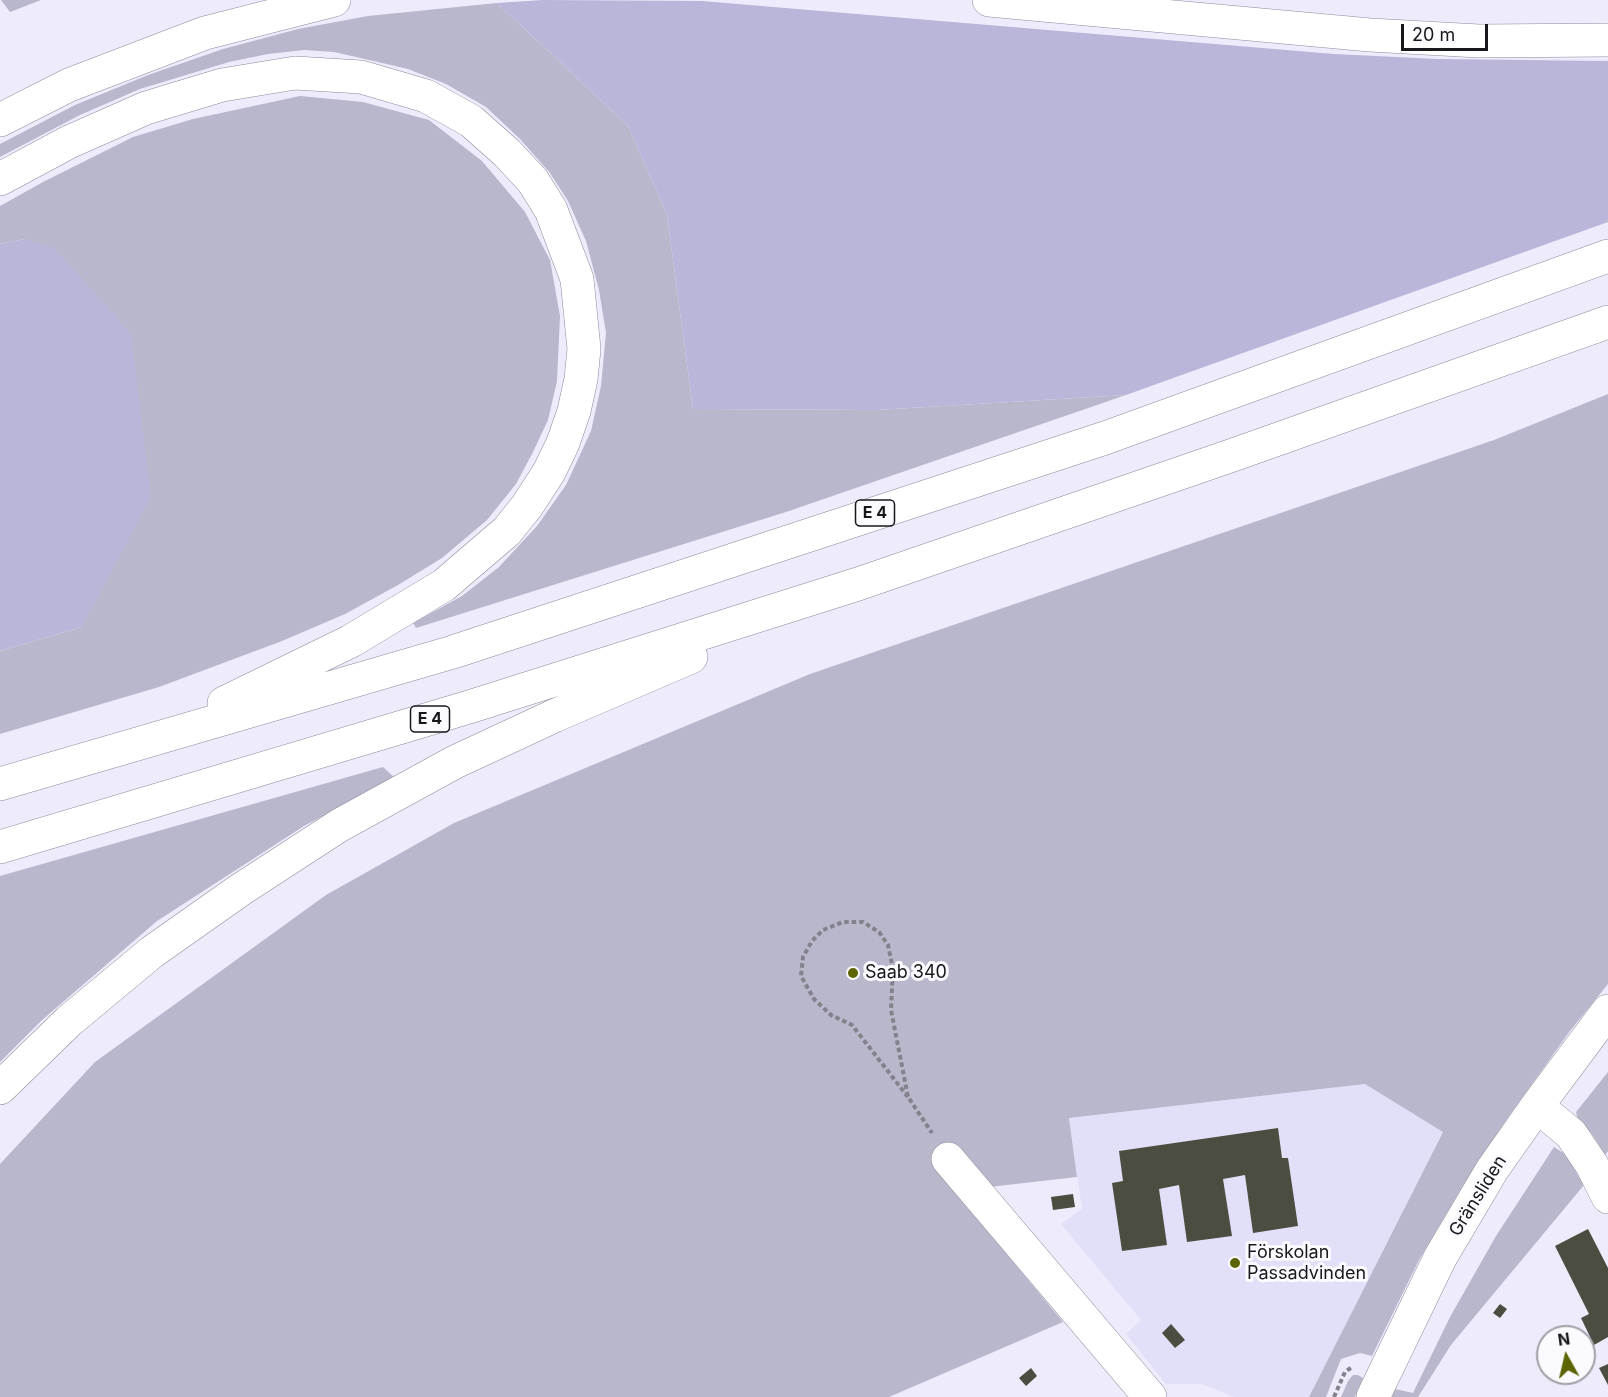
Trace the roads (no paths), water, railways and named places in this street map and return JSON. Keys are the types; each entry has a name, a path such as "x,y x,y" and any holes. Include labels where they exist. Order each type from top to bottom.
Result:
{"main road":[{"path":"0,120 69,85 173,44 205,33 334,0"},
{"path":"989,0 1370,35 1479,41 1608,40"},
{"path":"0,179 69,142 146,108 222,85 295,73 361,77 426,96 471,121 507,153 533,181 551,210 577,279 584,349 581,379 574,411 563,444 549,472 507,531 444,585 404,611 351,641 134,746"},
{"name":"E 4","path":"0,784 453,652 1105,438 1608,256"},
{"name":"E 4","path":"0,847 470,707 858,584 1233,455 1608,322"},
{"path":"0,1088 69,1021 153,952 240,890 340,825 455,762 858,584"},
{"name":"Gränsliden","path":"1373,1397 1440,1258 1492,1170 1608,1011"},
{"path":"1537,1106 1571,1134 1592,1165 1608,1197"},
{"path":"948,1159 1150,1397"}],"place":[{"name":"Saab 340","path":"853,973"},
{"name":"Förskolan Passadvinden","path":"1235,1263"}]}
